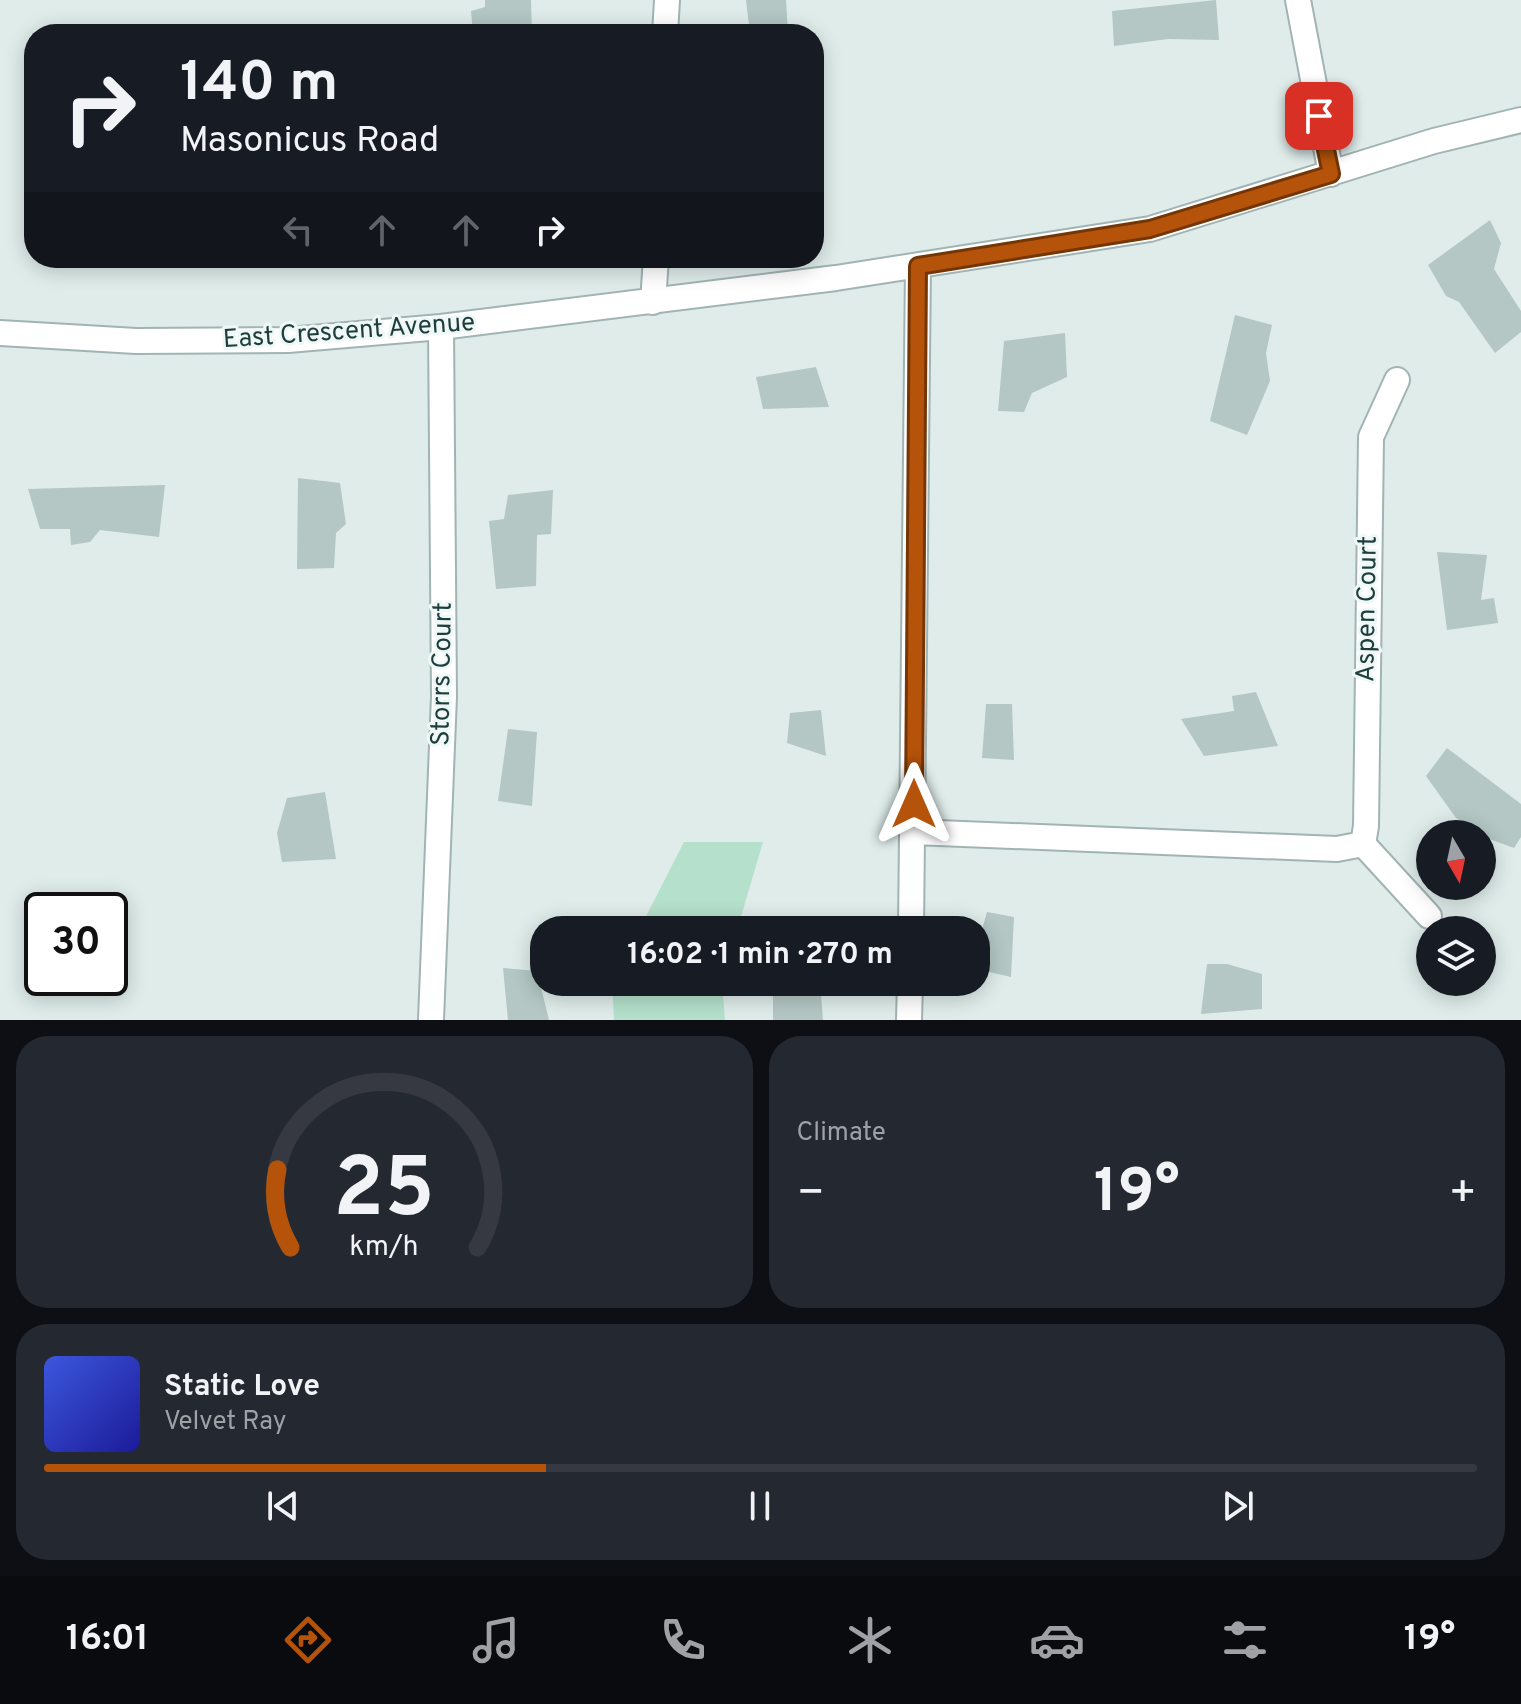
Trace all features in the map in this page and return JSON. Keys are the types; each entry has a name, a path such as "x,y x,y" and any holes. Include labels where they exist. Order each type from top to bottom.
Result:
{"street":[{"path":"666,24 667,0"},
{"path":"1298,0 1331,174"},
{"name":"East Crescent Avenue","path":"0,333 198,343 441,327 918,266 1150,229 1486,127 1521,120"},
{"path":"911,916 918,266"},
{"path":"653,302 655,268"},
{"name":"Storrs Court","path":"431,1020 444,696 441,327"},
{"name":"Aspen Court","path":"1363,844 1366,826 1371,437 1397,380"},
{"path":"914,832 1337,849 1363,844 1429,916"},
{"path":"909,1020 910,996"}],"green space":[{"path":"684,842 763,842 741,916 646,916"},
{"path":"613,996 723,996 725,1020 614,1020"}],"building":[{"path":"485,0 531,0 532,24 472,24 471,11 485,7"},
{"path":"746,0 786,0 787,24 749,24"},
{"path":"1216,0 1219,40 1168,39 1114,46 1112,11"},
{"path":"1490,220 1501,243 1494,269 1521,311 1521,332 1495,353 1459,302 1446,296 1428,265"},
{"path":"1235,315 1272,325 1266,353 1270,381 1247,435 1210,421"},
{"path":"1065,333 1067,377 1032,393 1024,412 998,411 1004,341"},
{"path":"816,367 829,407 763,409 756,377"},
{"path":"298,478 340,483 346,524 336,533 334,568 297,569"},
{"path":"165,485 159,537 100,530 90,542 71,545 70,529 40,529 28,489"},
{"path":"553,490 551,534 537,535 536,586 496,589 489,521 504,519 508,495"},
{"path":"1437,552 1487,555 1481,600 1494,598 1498,623 1447,630"},
{"path":"1256,692 1278,746 1204,756 1181,719 1234,711 1232,696"},
{"path":"986,704 1012,704 1014,760 982,758"},
{"path":"821,710 826,756 787,743 790,713"},
{"path":"508,729 537,732 532,806 498,801"},
{"path":"1447,748 1521,804 1521,837 1514,848 1496,841 1496,820 1456,818 1426,776"},
{"path":"325,792 336,859 282,862 277,833 287,798"},
{"path":"987,912 1014,917 1011,977 990,972 990,916 986,916"},
{"path":"1207,964 1227,964 1262,974 1262,1009 1201,1014"},
{"path":"503,968 530,970 530,996 543,996 549,1020 508,1020"},
{"path":"773,996 821,996 823,1020 773,1020"}],"route":[{"path":"914,804 918,266 1072,244 1150,229 1331,174 1319,116"}]}
